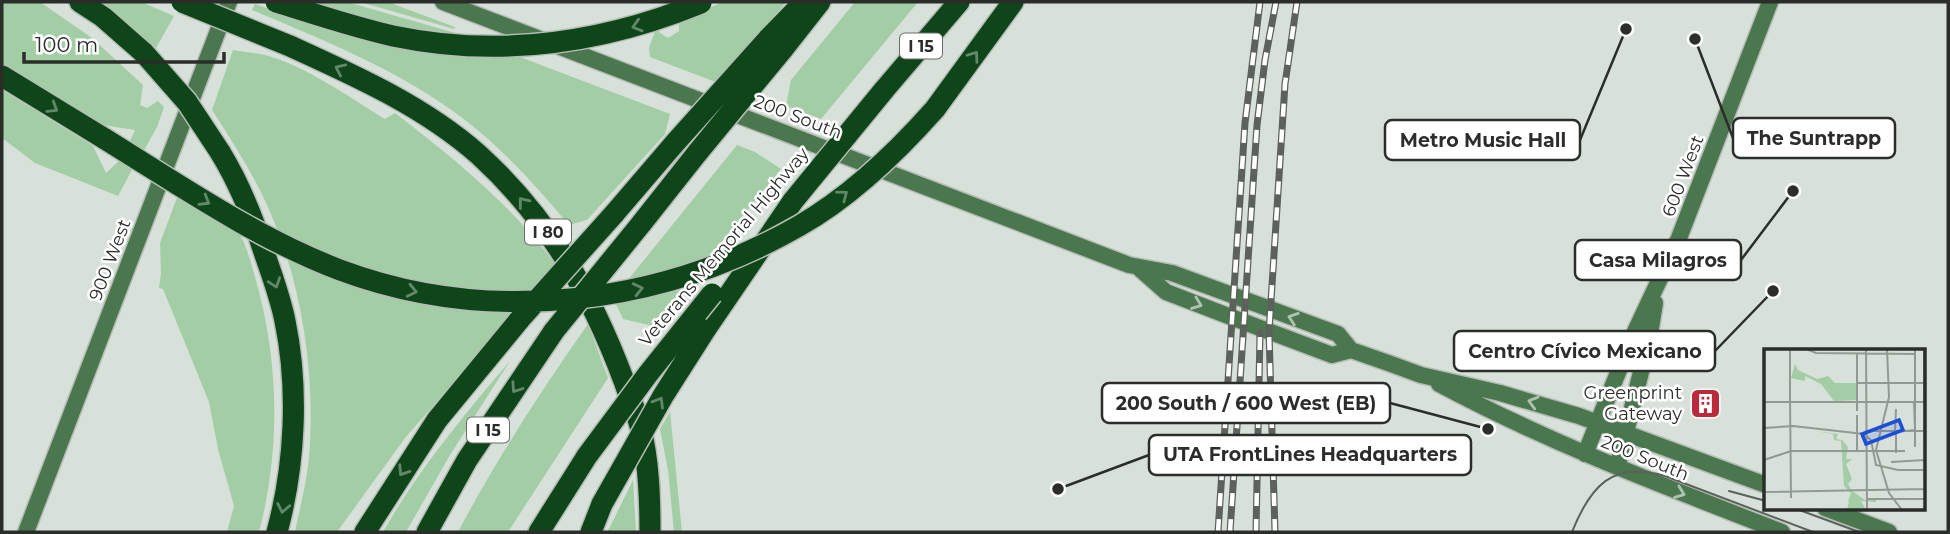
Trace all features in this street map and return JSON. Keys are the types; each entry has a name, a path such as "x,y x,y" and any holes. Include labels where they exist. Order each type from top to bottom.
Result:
{"highway":[{"path":"80,2 103,17 144,53 187,102 235,176 248,206 279,295 290,356 293,421 290,468 277,532"},
{"name":"I 80","path":"182,2 346,71 439,125 478,154 511,187 577,275 600,322 641,427 650,495 650,532"},
{"path":"276,2 395,36 457,45 493,46 534,45 598,36 650,22 702,2"},
{"path":"365,532 437,420 520,319 674,144 776,44 804,2"},
{"name":"I 15","path":"427,532 467,460 554,331 698,152 776,44 820,2"},
{"name":"Veterans Memorial Highway","path":"539,532 587,456 648,374 958,2"},
{"path":"2,76 251,228 342,270 435,296 471,300 566,300 634,289 690,274 729,260 790,232 819,214 861,182 914,132 935,109 1013,2"},
{"path":"591,532 602,505 663,396 793,201"}],"street":[{"name":"900 West","path":"26,532 229,2"},
{"name":"200 South","path":"443,2 1140,269 1166,292 1332,355 1351,350 1421,375 1500,393 1598,423 1764,484"},
{"name":"600 West","path":"1585,454 1632,338 1679,238 1770,2"},
{"name":"600 West","path":"1618,464 1649,340 1659,284"},
{"name":"200 South","path":"1421,375 1493,413 1585,454 1782,532"},
{"path":"1830,510 1889,532"}],"green space":[{"path":"2,2 40,2 92,38 143,85 140,105 147,108 158,101 164,107 157,127 143,152 129,143 135,130 102,127 2,66"},
{"path":"102,2 141,2 174,16 156,48"},
{"path":"305,2 347,2 466,36 411,31"},
{"path":"360,2 388,2 455,27 454,29"},
{"path":"723,2 786,2 718,83 650,57 649,48 655,31 658,29 668,38 679,31 679,21"},
{"path":"855,2 918,2 821,119 786,106 791,80"},
{"path":"255,4 352,37 407,49 469,56 520,57 670,114 665,134 587,220 569,225 505,155 455,113 371,63 252,10"},
{"path":"233,50 265,55 295,66 385,119 395,113 481,183 520,222 556,265 405,438 337,532 295,532 309,454 311,414 307,355 297,296 281,239 258,186 212,110"},
{"path":"2,90 93,146 106,173 120,160 133,168 118,196 35,163 2,138"},
{"path":"737,145 755,152 781,169 653,326 623,319 614,300 623,286"},
{"path":"178,195 238,232 248,253 263,308 273,372 274,436 259,532 227,532 234,506 218,449 209,402 163,289 159,288 160,243"},
{"path":"588,324 608,378 508,532 458,532 520,426"},
{"path":"510,361 450,455 406,532 383,532 426,465"},
{"path":"670,412 682,532 674,532 668,470 660,429"},
{"path":"633,480 636,532 607,532 611,525"}],"tram line":[{"path":"1572,532 1595,490 1605,481 1631,472 1665,476 1813,532"},
{"path":"1729,491 1764,500"},
{"path":"1799,510 1859,532"}],"railway":[{"path":"1218,532 1245,123 1260,2"},
{"path":"1230,532 1257,125 1276,2"},
{"path":"1275,532 1269,332 1285,84 1297,2"},
{"path":"1256,532 1260,333"}],"place":[{"name":"Metro Music Hall","path":"1626,29"},
{"name":"The Suntrapp","path":"1695,39"},
{"name":"Casa Milagros","path":"1793,191"},
{"name":"Centro Cívico Mexicano","path":"1773,291"},
{"name":"Greenprint Gateway","path":"1705,403"},
{"name":"200 South / 600 West (EB)","path":"1488,429"},
{"name":"UTA FrontLines Headquarters","path":"1058,489"}]}
